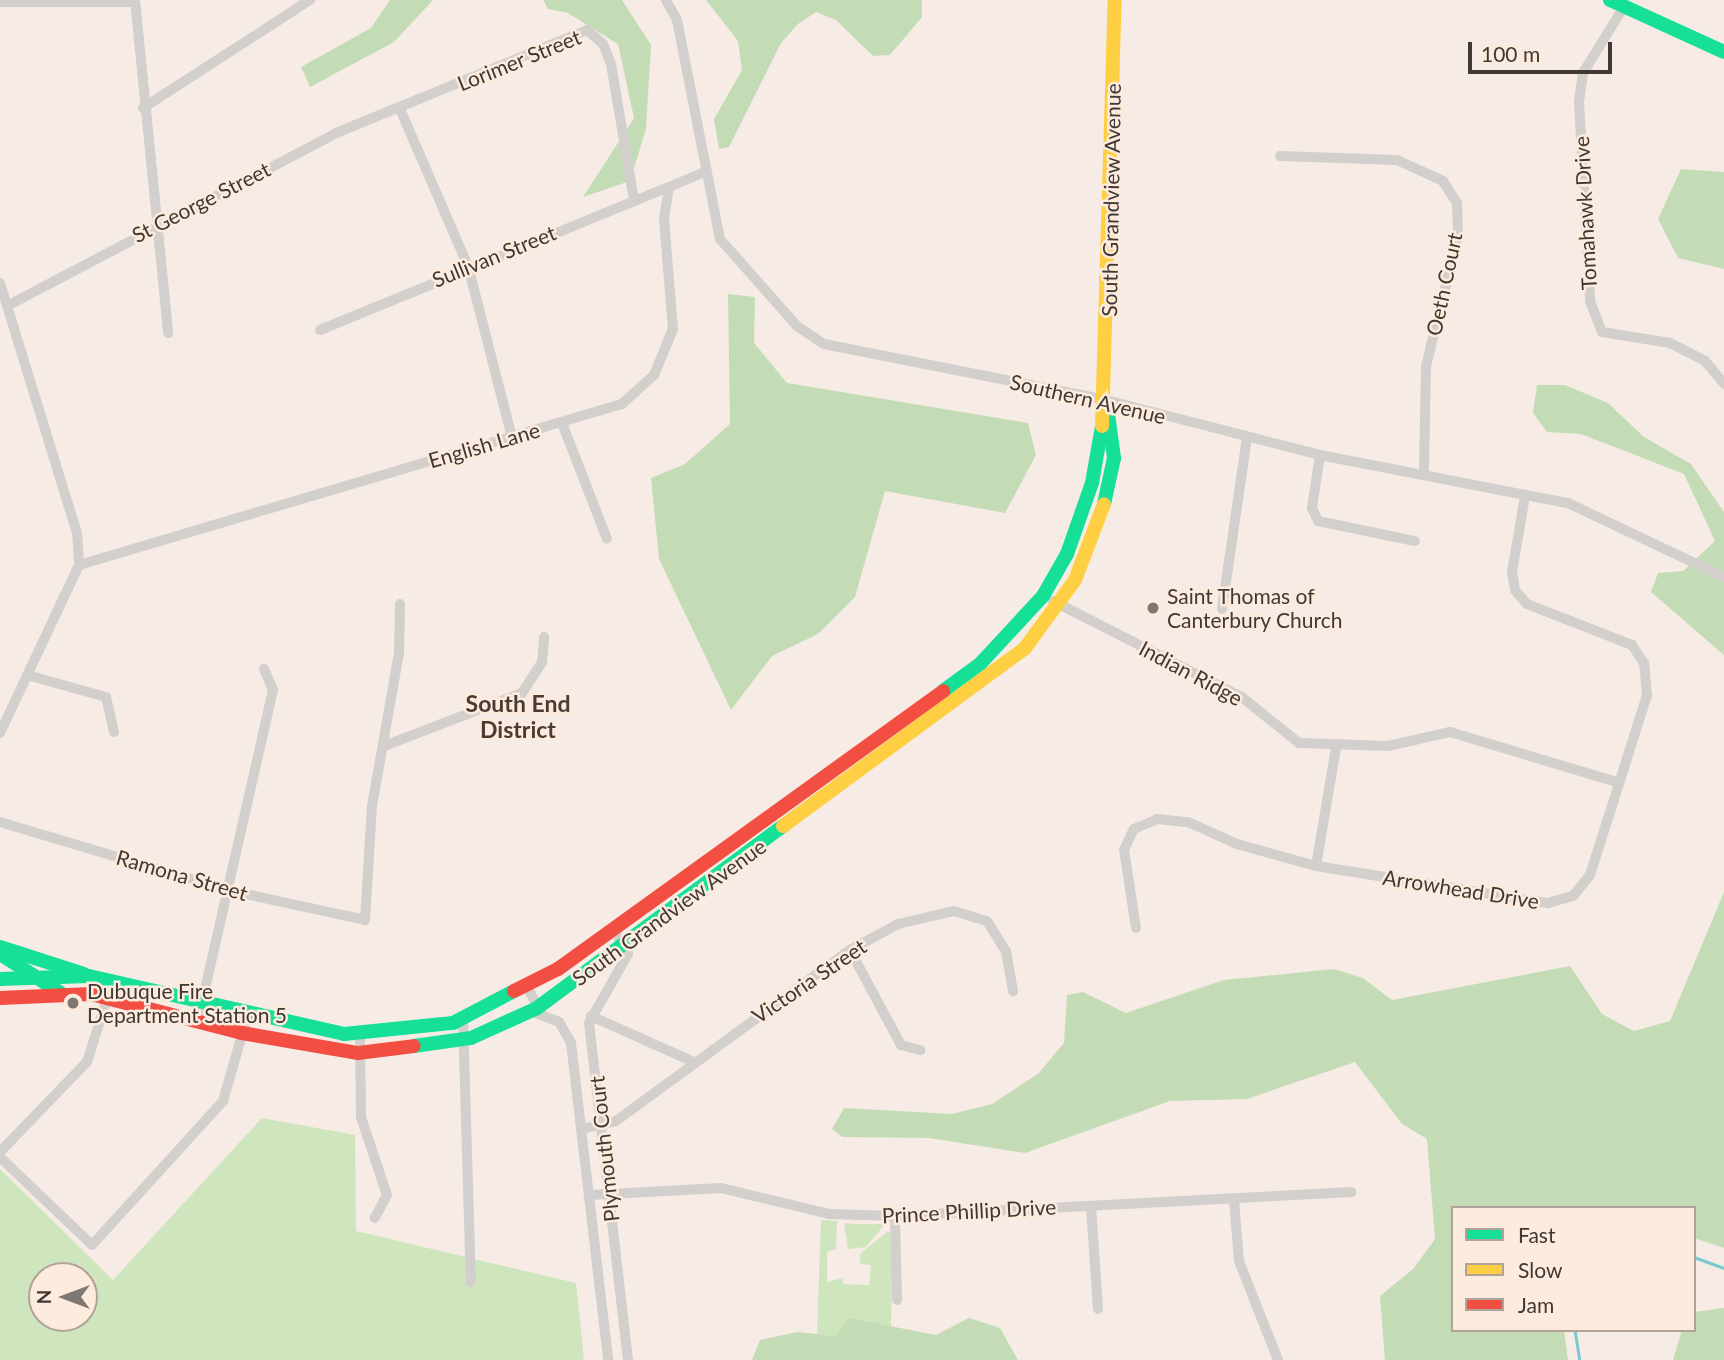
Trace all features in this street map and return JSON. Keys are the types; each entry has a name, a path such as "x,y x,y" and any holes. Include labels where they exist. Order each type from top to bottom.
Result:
{"main road":[{"name":"South Grandview Avenue","path":"0,977 29,974 89,976 248,1014 360,1034 412,1031 463,1018 528,988 980,664 1043,596 1080,523 1106,400 1115,0"},
{"path":"1610,0 1724,52"},
{"name":"South Grandview Avenue","path":"0,998 61,993 107,997 243,1032 358,1053 468,1038 534,1011 626,948 1005,666 1059,605 1087,557 1108,495 1115,439 1106,400"},
{"path":"912,712 922,726"},
{"path":"1,952 29,974 61,993"},
{"path":"1,952 89,976"},
{"path":"0,977 1,952"}],"street":[{"path":"143,108 310,0"},
{"name":"Southern Avenue","path":"666,0 677,20 720,239 797,326 824,344 1106,400 1320,455 1568,503 1724,577"},
{"path":"0,2 135,1 143,108 168,333"},
{"name":"Tomahawk Drive","path":"1623,8 1583,73 1579,102 1590,301 1602,332 1670,343 1705,361 1724,384"},
{"name":"Lorimer Street","path":"400,109 587,30 603,44 611,64 634,200"},
{"path":"400,109 468,266 512,437"},
{"name":"St George Street","path":"7,306 156,224 336,133 400,109"},
{"name":"Oeth Court","path":"1280,156 1397,160 1443,181 1457,203 1458,236 1426,366 1423,475"},
{"path":"669,187 707,171"},
{"name":"Sullivan Street","path":"320,330 468,266 669,187"},
{"name":"English Lane","path":"79,565 622,404 654,375 673,329 664,219 669,187"},
{"path":"0,284 77,533 79,565 0,733"},
{"path":"562,422 607,539"},
{"path":"1222,609 1247,438"},
{"path":"1320,455 1312,508 1318,521 1415,541"},
{"name":"Arrowhead Drive","path":"1136,928 1124,850 1134,829 1157,818 1188,822 1237,844 1316,866 1548,903 1573,895 1590,874 1647,695 1644,663 1632,645 1527,604 1515,590 1512,572 1525,496"},
{"name":"Indian Ridge","path":"1043,596 1243,698 1299,743 1336,748 1388,746 1450,732 1620,783"},
{"path":"400,604 384,746 522,693 542,662 544,637"},
{"path":"198,1020 232,891 273,690 264,669"},
{"path":"27,675 107,697 114,732"},
{"name":"Ramona Street","path":"0,822 232,891 365,920 372,806 384,746"},
{"path":"1316,866 1336,748"},
{"name":"Victoria Street","path":"582,1129 602,1128 616,1121 850,950 898,924 967,913 996,930 1013,991"},
{"path":"613,928 626,948 622,974 591,1016 694,1062"},
{"path":"850,950 901,1045 920,1050"},
{"path":"0,1152 87,1062 110,980"},
{"path":"528,988 534,1011"},
{"name":"Plymouth Court","path":"534,1011 567,1031 582,1129 608,1360"},
{"path":"0,1157 92,1245 223,1101 248,1014"},
{"name":"Plymouth Court","path":"591,1016 608,1194 628,1360"},
{"path":"463,1018 468,1038 471,1282"},
{"path":"360,1034 358,1053 361,1116 387,1195 375,1218"},
{"path":"574,1065 594,1062"},
{"path":"604,1149 616,1121"},
{"name":"Prince Phillip Drive","path":"590,1195 721,1188 829,1214 895,1216 1351,1192"},
{"path":"1234,1200 1239,1261 1278,1360"},
{"path":"1091,1206 1098,1309"},
{"path":"895,1216 897,1300"}],"green space":[{"path":"390,0 433,0 394,42 310,87 301,67 371,28"},
{"path":"543,0 622,0 651,45 646,129 630,181 583,197 634,118 618,44 568,13 548,9"},
{"path":"706,0 922,0 922,17 890,55 873,56 836,20 816,12 798,24 781,43 729,147 719,149 714,119 742,70 738,41"},
{"path":"1681,169 1724,172 1724,269 1678,258 1658,219"},
{"path":"728,294 755,297 754,343 787,383 1028,423 1036,455 1005,513 885,491 855,597 818,634 772,656 731,710 659,559 651,478 685,464 730,424"},
{"path":"1537,385 1565,385 1608,403 1644,437 1691,464 1724,512 1724,655 1651,592 1658,573 1683,571 1715,541 1684,474 1581,434 1547,432 1533,413"},
{"path":"1724,892 1724,1248 1696,1239 1696,1206 1451,1206 1451,1332 1564,1332 1568,1360 1385,1360 1380,1296 1413,1269 1435,1239 1427,1139 1402,1124 1355,1062 1247,1099 1170,1101 1025,1153 929,1138 842,1137 832,1129 844,1108 952,1114 992,1104 1038,1074 1064,1043 1067,995 1083,992 1126,1013 1224,980 1334,969 1363,978 1392,1000 1570,966 1602,1014 1634,1031 1670,1021"},
{"path":"262,1118 355,1135 356,1231 576,1283 584,1360 0,1360 0,1169 95,1262 28,1262 28,1332 98,1332 98,1265 113,1280"},
{"path":"821,1220 837,1221 836,1249 827,1252 827,1282 843,1278 843,1284 869,1285 871,1265 860,1264 860,1254 888,1231 893,1236 891,1330 849,1319 837,1336 817,1334"},
{"path":"844,1223 885,1224 866,1247 848,1249"},
{"path":"1724,1308 1724,1360 1673,1360 1681,1332 1696,1332 1696,1312"},
{"path":"849,1318 936,1335 969,1318 1000,1328 1018,1360 752,1360 760,1340 798,1332 836,1336"}],"waterway":[{"path":"1696,1258 1724,1268"},
{"path":"1575,1332 1580,1360"}],"traffic: fast":[{"path":"1610,0 1724,52"},
{"path":"1104,504 1114,458 1107,406"},
{"path":"943,691 980,664 1043,596 1067,554 1092,483 1102,426"},
{"path":"414,1046 471,1038 537,1008 783,826"},
{"path":"0,947 84,974"},
{"path":"0,954 61,993"},
{"path":"0,979 89,976 344,1034 453,1023 514,991"}],"traffic: slow":[{"path":"1102,426 1115,0"},
{"path":"783,826 1025,648 1075,580 1104,504"}],"traffic: jam":[{"path":"514,991 558,969 943,691"},
{"path":"0,998 91,994 242,1033 358,1053 414,1046"}],"place":[{"name":"Saint Thomas of Canterbury Church","path":"1153,608"},
{"name":"Dubuque Fire Department Station 5","path":"73,1003"}],"district":[{"name":"South End District","path":"518,716"}]}
